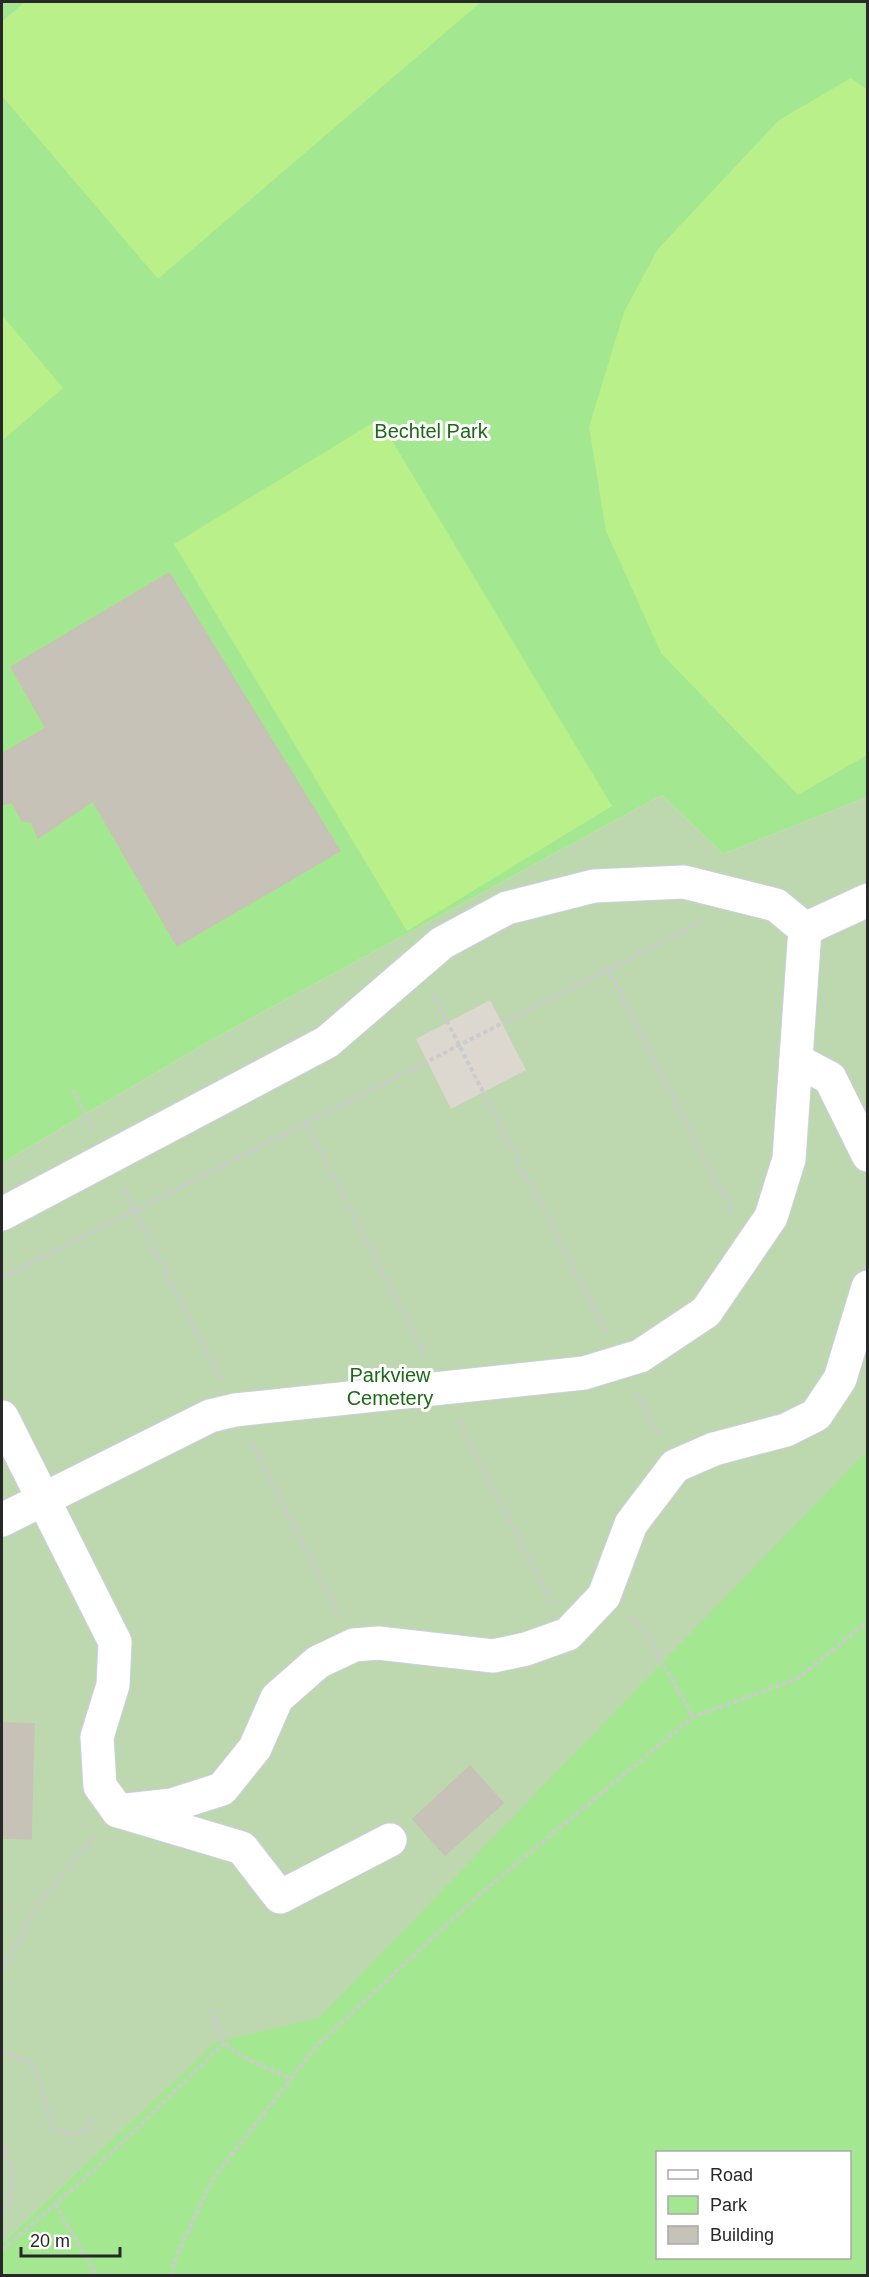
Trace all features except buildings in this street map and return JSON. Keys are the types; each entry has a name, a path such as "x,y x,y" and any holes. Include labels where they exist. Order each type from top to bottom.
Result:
{"lane":[{"path":"2,1214 327,1042 442,943 507,908 594,886 684,882 776,905 805,929"},
{"path":"805,929 867,900"},
{"path":"2,1520 210,1416 235,1410 584,1373 640,1356 706,1312 771,1217 789,1160 805,929"},
{"path":"796,1060 830,1078 867,1155"},
{"path":"118,1811 172,1805 222,1789 255,1748 277,1698 318,1662 354,1645 378,1643 493,1656 526,1649 568,1634 604,1596 631,1524 675,1466 714,1449 786,1430 816,1415 840,1379 867,1287"},
{"path":"2,1417 115,1642 113,1684 97,1737 100,1786 118,1811 242,1848 280,1898 390,1840"}],"path":[{"path":"2,1278 748,898"},
{"path":"417,964 675,1466"},
{"path":"608,969 750,1248"},
{"path":"74,1090 354,1645"},
{"path":"604,1596 643,1627 693,1717"},
{"path":"171,2276 176,2257 212,2180 317,2045 480,1894 693,1717 797,1679 867,1621"},
{"path":"2,1971 42,1898 77,1854 118,1811"},
{"path":"211,2009 224,2043 247,2059 291,2079"},
{"path":"2,2250 56,2204 224,2043"},
{"path":"2,2051 34,2065 53,2128 71,2134 86,2130 91,2119"},
{"path":"2,2146 13,2168 9,2203 2,2210"},
{"path":"56,2204 97,2276"}],"green space":[{"name":"Bechtel Park","path":"2,2 867,2 867,797 723,854 662,795 215,1038 2,1163"},
{"path":"25,2 481,2 158,279 2,96 2,21"},
{"path":"851,78 868,90 867,755 798,795 661,653 606,531 589,427 624,312 658,249 779,120"},
{"path":"2,315 63,388 2,441"},
{"path":"379,419 612,806 407,931 174,544"},
{"name":"Parkview Cemetery","path":"662,795 723,854 867,797 867,1451 319,2018 216,2042 2,2243 2,1163 215,1038"},
{"path":"867,1399 867,2275 2,2276 2,2243 216,2041 231,2038"}],"shaded area":[{"path":"490,1000 526,1070 451,1109 416,1039"}]}
